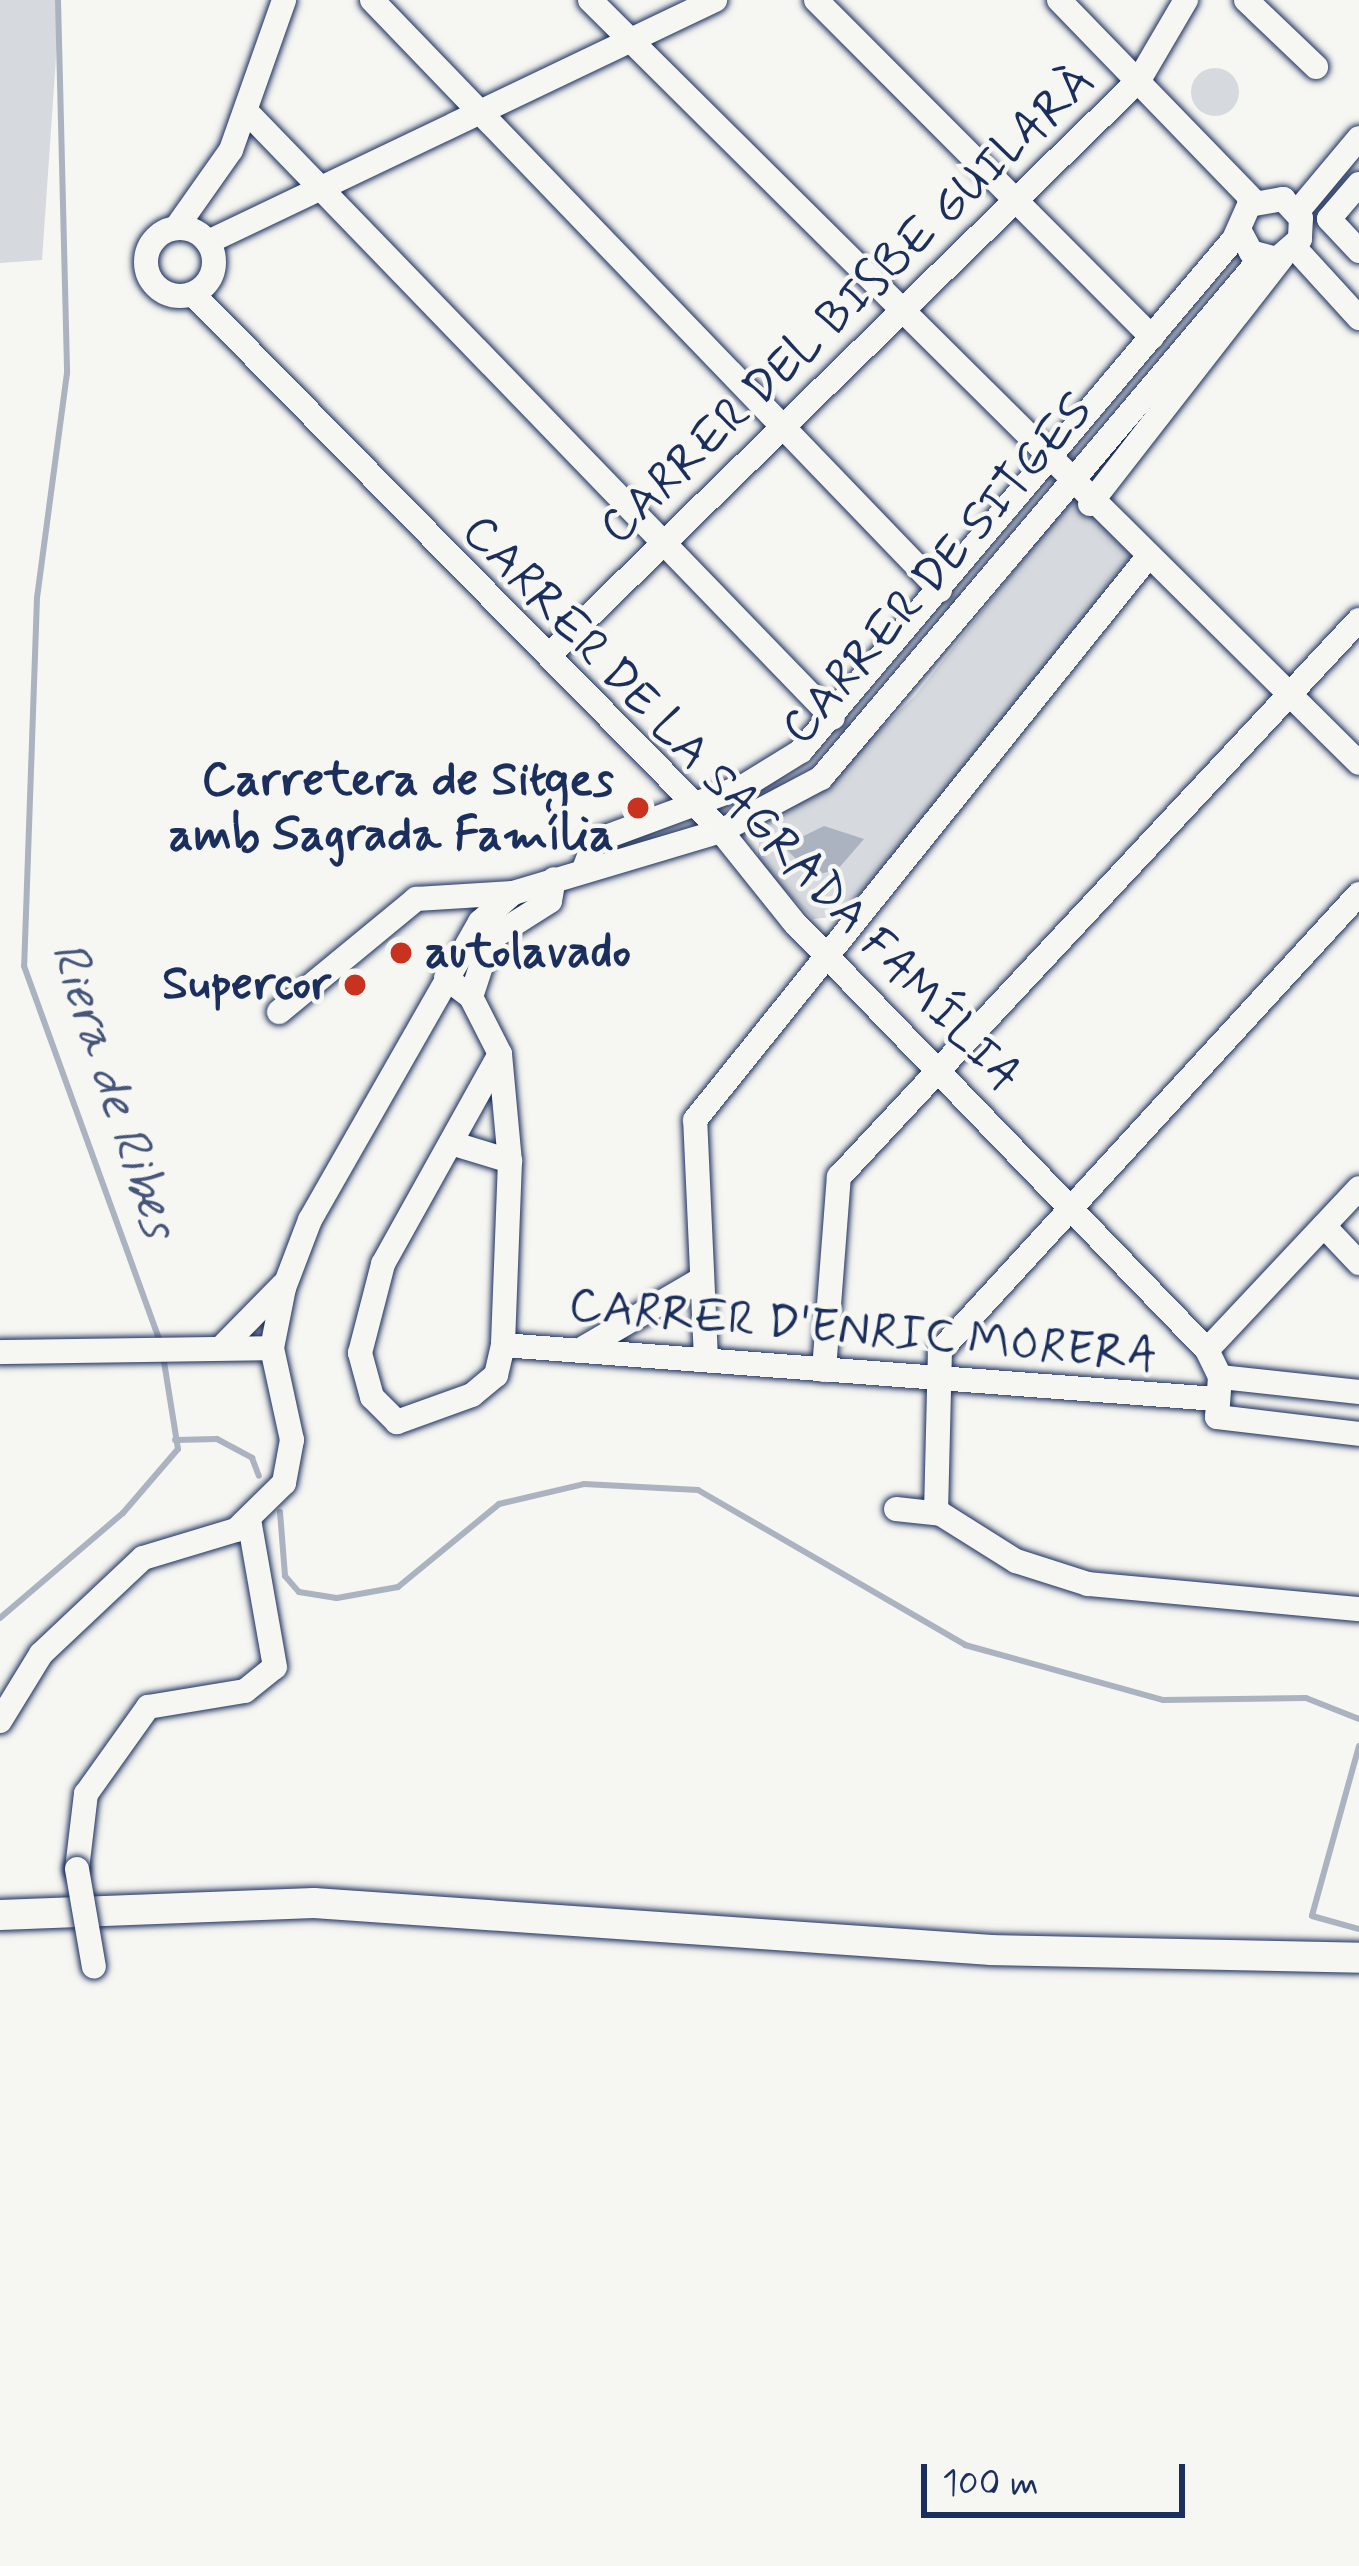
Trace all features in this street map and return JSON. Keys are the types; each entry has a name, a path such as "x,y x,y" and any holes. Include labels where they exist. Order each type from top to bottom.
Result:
{"main road":[{"path":"0,1915 314,1903 991,1950 1359,1958"}],"street":[{"path":"208,242 213,267 193,294 170,295 146,268 154,240 176,228 246,111 284,0"},
{"path":"372,0 940,590"},
{"path":"590,0 1070,487 1359,764"},
{"path":"176,228 208,242 715,0"},
{"path":"815,0 1152,337"},
{"path":"1059,0 1254,201"},
{"name":"CARRER DEL BISBE GUILARÀ","path":"549,655 1139,80 1186,0"},
{"path":"1246,0 1316,67"},
{"path":"246,111 833,718"},
{"path":"1280,254 1298,211 1359,138"},
{"path":"1359,184 1329,219 1359,250"},
{"path":"1254,201 1283,199 1298,211"},
{"path":"584,868 595,841 782,766 833,718 1240,231 1254,201"},
{"path":"1240,231 1280,254 1359,318"},
{"name":"CARRER DE SITGES","path":"279,1012 416,898 513,893 584,868 721,831 820,778 1070,487 1280,254"},
{"name":"CARRER DE SITGES","path":"1090,504 1280,254"},
{"name":"CARRER DE LA SAGRADA FAMÍLIA","path":"193,294 721,831 826,956 1207,1350 1218,1388"},
{"path":"706,1359 698,1281 694,1120 1147,558"},
{"path":"824,1370 839,1177 1359,620"},
{"path":"471,997 490,940 550,901 554,879"},
{"path":"0,1721 41,1654 143,1558 249,1520 292,1456 272,1348 286,1284 446,979 513,893"},
{"path":"936,1513 944,1380 940,1351 1359,894"},
{"path":"446,979 471,997 500,1054 510,1161 503,1345 496,1375 472,1395 397,1422 385,1418 362,1366 383,1264 500,1054"},
{"path":"451,1143 510,1161"},
{"path":"1207,1350 1359,1188"},
{"path":"1324,1226 1359,1263"},
{"path":"580,1350 698,1281"},
{"path":"221,1348 286,1284"},
{"name":"CARRER D'ENRIC MORERA","path":"503,1345 944,1380 1359,1392"},
{"path":"221,1348 278,1394"},
{"path":"1,1359 32,1350 272,1348"},
{"name":"CARRER D'ENRIC MORERA","path":"1218,1388 1218,1422 1359,1433"},
{"path":"896,1509 936,1513 1016,1561 1088,1584 1359,1609"},
{"path":"94,1967 77,1869 86,1794 148,1707 245,1691 275,1667 249,1520"}],"shaded area":[{"path":"0,0 60,0 42,260 0,263"},
{"path":"1215,68 1232,75 1239,92 1232,109 1215,116 1198,109 1191,92 1198,75"},
{"path":"1073,496 1140,558 842,916 813,919 757,862 761,824 808,797 915,696"},
{"path":"824,826 864,839 838,869 813,876 783,846"}],"waterway":[{"name":"Riera de Ribes","path":"58,0 67,373 37,598 24,966 160,1342"},
{"name":"Riera de Ribes","path":"0,1618 123,1513 178,1449 163,1355"},
{"path":"175,1440 217,1439 252,1458 259,1476"},
{"path":"280,1512 285,1576 299,1592 337,1598 398,1587 499,1504 584,1484 698,1490 965,1645 1163,1700 1306,1698 1359,1719"},
{"path":"1359,1746 1312,1916 1359,1929"}],"place":[{"name":"Carretera de Sitges amb Sagrada Família","path":"638,808"},
{"name":"autolavado","path":"401,953"},
{"name":"Supercor","path":"355,985"}]}
